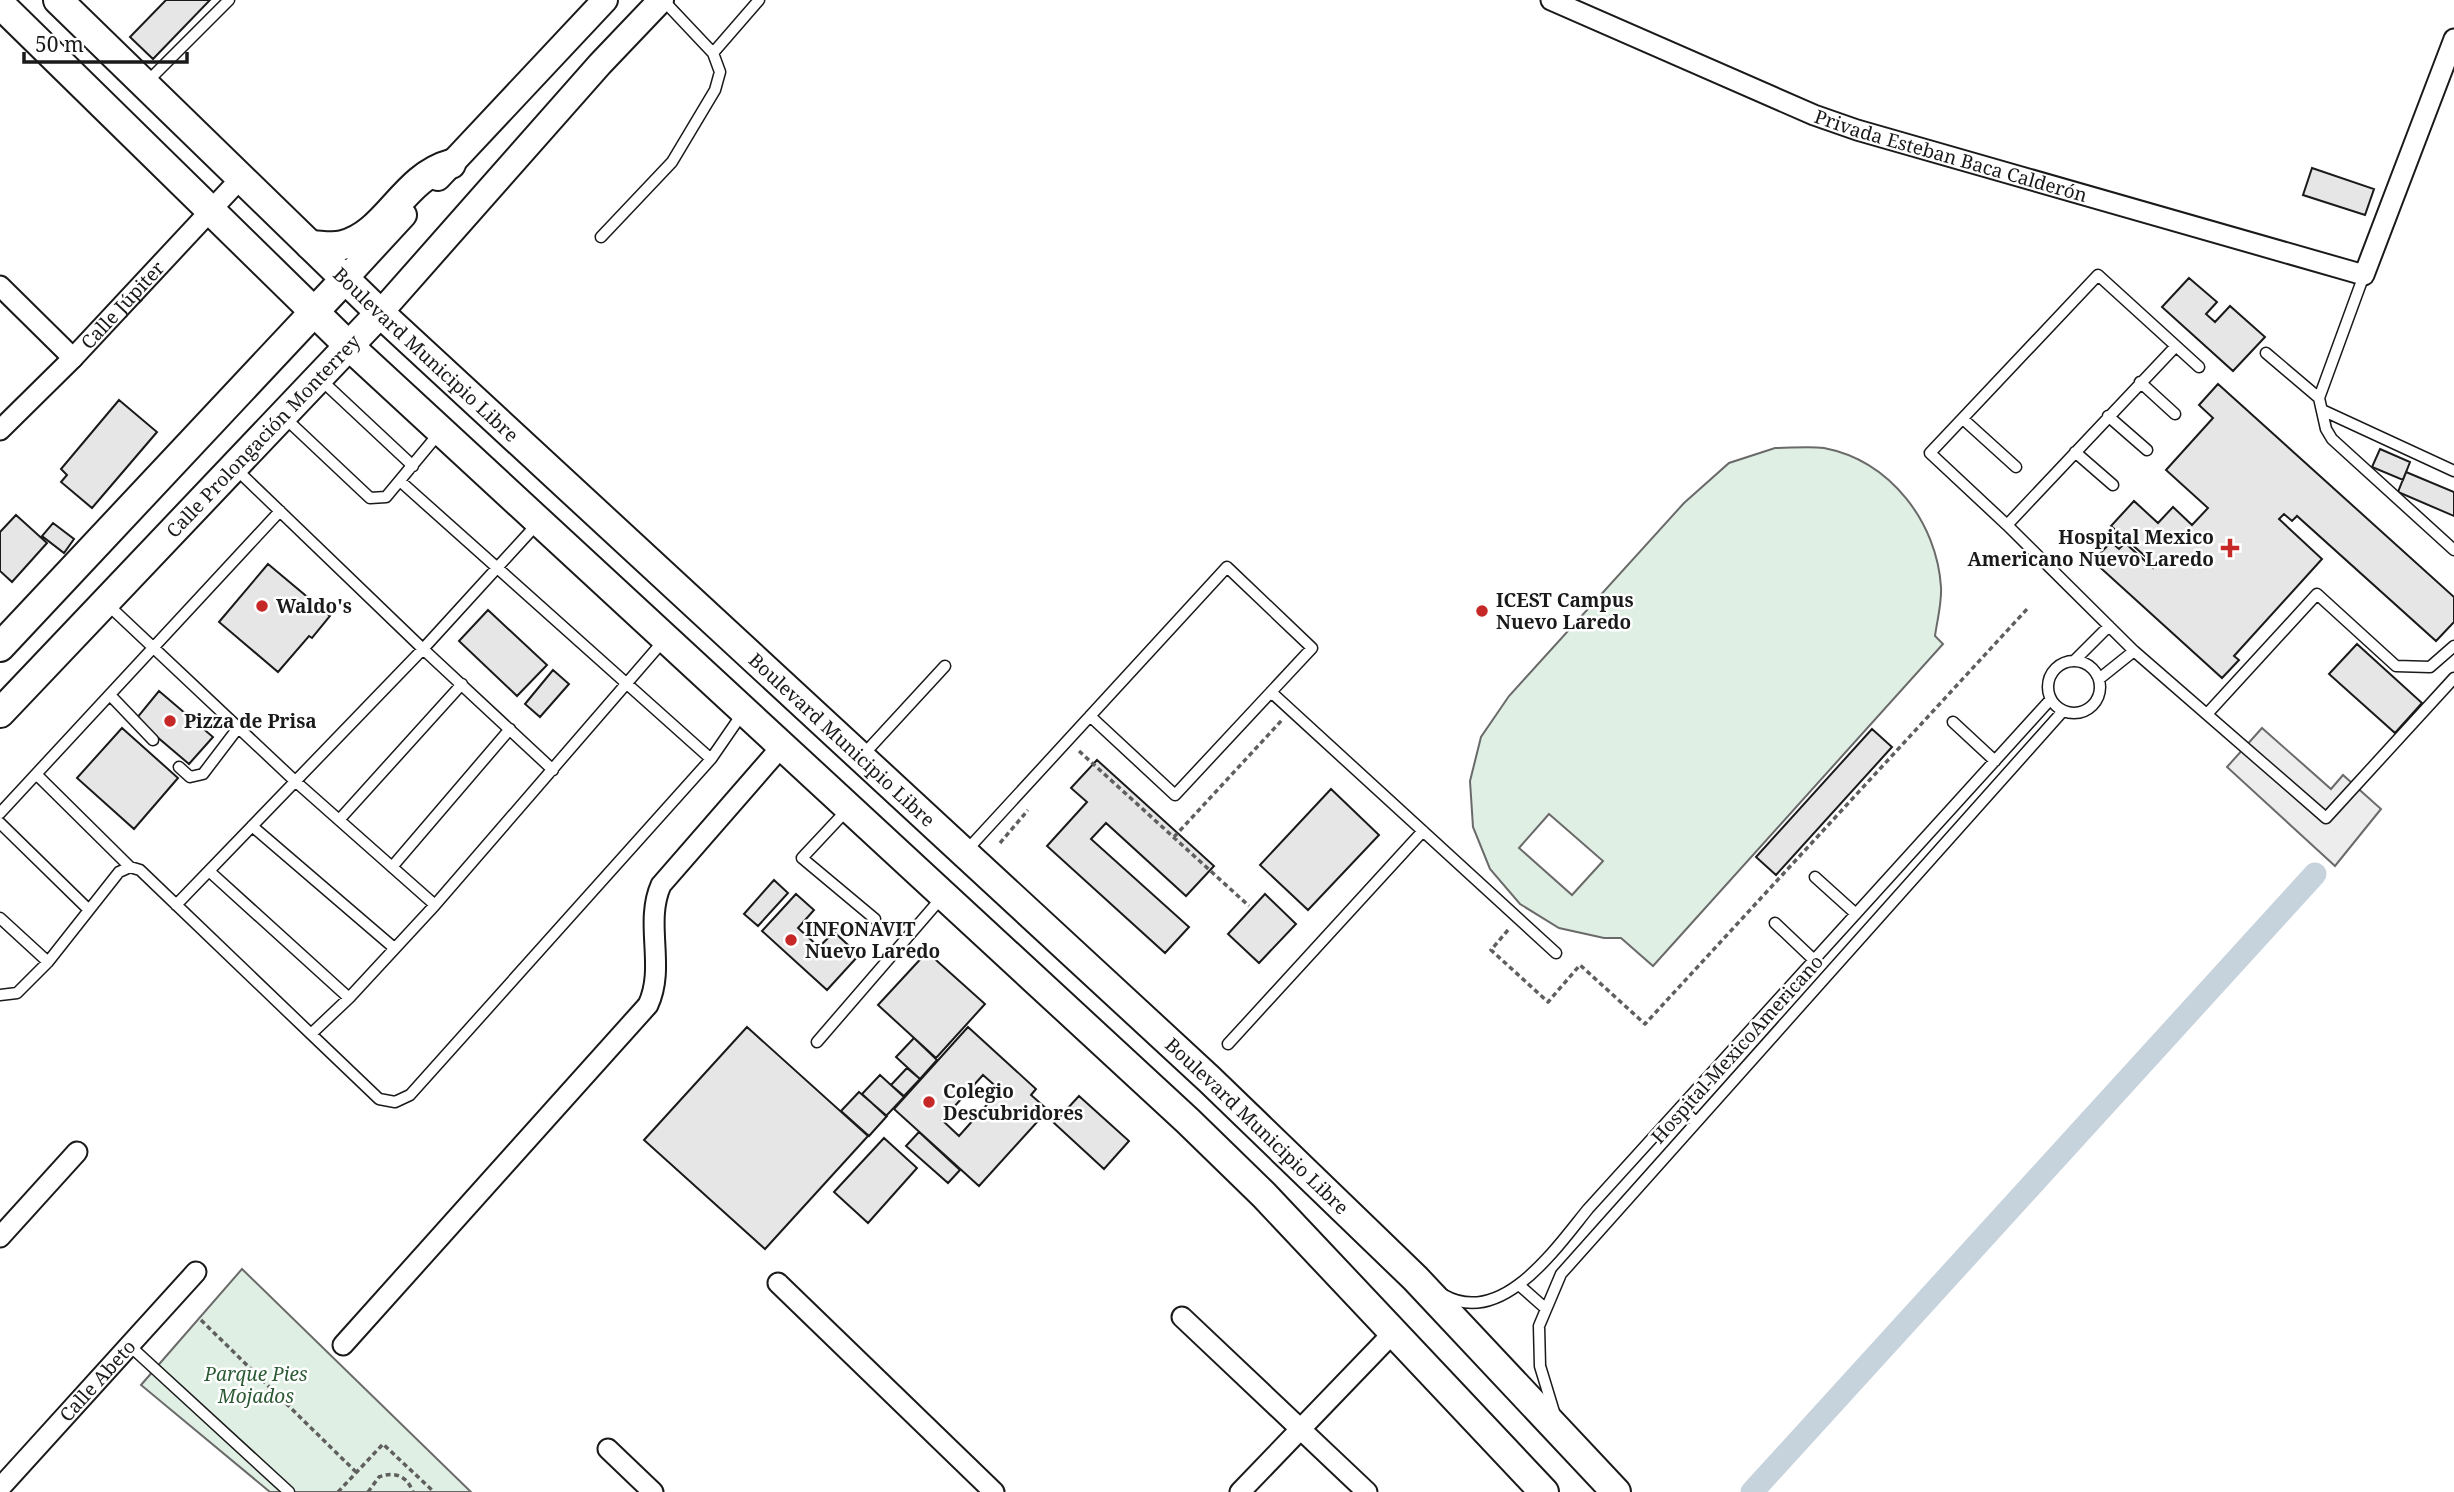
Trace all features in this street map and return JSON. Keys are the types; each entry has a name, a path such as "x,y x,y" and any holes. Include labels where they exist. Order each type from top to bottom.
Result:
{"main road":[{"name":"Boulevard Municipio Libre","path":"58,0 380,313 1209,1079 1295,1165 1415,1278 1616,1492"},
{"path":"0,4 348,345 944,895 1264,1195 1392,1334 1544,1492"},
{"path":"113,116 144,85"},
{"path":"310,245 339,246 354,242 370,231 432,169 451,164"},
{"path":"0,647 345,279"},
{"name":"Calle Prolongación Monterrey","path":"0,713 380,313"},
{"path":"665,639 696,606"},
{"path":"874,831 904,797"},
{"path":"1264,1195 1295,1165"}],"street":[{"path":"345,279 605,0"},
{"name":"Calle Prolongación Monterrey","path":"380,313 607,55 662,0"},
{"name":"Privada Esteban Baca Calderón","path":"1551,0 1814,115 1857,130 2364,275"},
{"path":"2364,275 2454,39"},
{"name":"Calle Júpiter","path":"0,430 73,358 241,178"},
{"path":"0,286 73,358"},
{"path":"343,1345 648,1005 656,980 655,900 661,885 782,746"},
{"path":"0,1237 77,1152"},
{"name":"Calle Abeto","path":"0,1488 196,1272"},
{"path":"778,1283 994,1492"},
{"path":"1182,1317 1367,1492"},
{"path":"1240,1492 1392,1334"},
{"path":"608,1449 653,1492"}],"lane":[{"path":"144,85 229,0"},
{"path":"601,237 672,162 715,90 720,72 713,53 662,0"},
{"path":"713,53 759,0"},
{"path":"2199,367 2098,275 1930,453 2134,651 2326,818 2454,678"},
{"path":"2364,275 2319,398 2322,410 2332,439 2454,550"},
{"path":"2007,525 2176,346"},
{"path":"2266,353 2319,398"},
{"path":"319,377 413,466"},
{"path":"2140,382 2175,415"},
{"path":"2322,410 2454,471"},
{"path":"2108,416 2147,450"},
{"path":"284,417 370,498 386,497 441,432"},
{"path":"1963,419 2016,467"},
{"path":"2075,452 2113,485"},
{"path":"235,468 423,649 554,770"},
{"path":"400,481 496,570 711,760"},
{"path":"0,813 280,511"},
{"path":"176,905 423,649 539,522"},
{"path":"964,853 1227,567 1311,648 1175,795 1090,716"},
{"path":"2207,714 2317,594 2396,666 2430,667 2454,646"},
{"path":"105,603 295,781 435,905"},
{"path":"2074,661 2109,626"},
{"path":"311,1034 349,998 393,947 435,905 665,639"},
{"path":"2099,679 2134,651"},
{"path":"2074,661 2088,664 2099,679 2100,688 2094,704 2080,713 2063,711 2050,700 2050,675 2062,663 2074,661"},
{"path":"861,757 945,666"},
{"path":"339,820 462,684"},
{"path":"1271,692 1556,953"},
{"path":"110,695 153,740"},
{"name":"Hospital MexicoAmericano","path":"1415,1278 1454,1300 1470,1302 1492,1297 1519,1285 1544,1262 2050,700"},
{"path":"37,775 130,867 140,870 379,1099 395,1102 410,1095 711,760 745,711"},
{"name":"Hospital MexicoAmericano","path":"1573,1447 1552,1408 1540,1366 1538,1326 1561,1274 2063,711"},
{"path":"1953,722 1995,761"},
{"path":"179,767 190,777 203,774 238,728"},
{"path":"392,867 510,729"},
{"path":"1968,790 1981,803"},
{"path":"849,808 802,858 875,919"},
{"path":"0,822 88,909"},
{"path":"252,826 393,947"},
{"path":"1228,1044 1423,831"},
{"path":"0,995 17,993 48,962 119,872 130,867"},
{"path":"208,871 349,998"},
{"path":"1815,877 1875,921"},
{"path":"817,1042 944,895"},
{"path":"0,918 48,962"},
{"path":"1775,923 1814,960"},
{"path":"1681,1107 1695,1122"},
{"path":"1519,1285 1545,1308"},
{"path":"130,1346 289,1492"}],"path":[{"path":"1510,928 1491,950 1548,1002 1580,965 1645,1024 2028,608"},
{"path":"1174,837 1282,720 1293,729"},
{"path":"1071,760 1080,749 1249,906"},
{"path":"1000,843 1035,801"},
{"path":"201,1320 356,1472"},
{"path":"338,1492 383,1444 435,1492"},
{"path":"368,1492 379,1477 394,1474 408,1481 413,1492"}],"green space":[{"path":"1775,448 1824,448 1848,455 1870,466 1889,481 1906,498 1920,518 1938,563 1941,587 1935,636 1943,644 1653,966 1621,938 1604,938 1559,928 1520,904 1490,869 1473,827 1470,781 1481,737 1509,696 1684,503 1729,463","holes":["1549,814 1603,861 1572,895 1519,848"]},
{"name":"Parque Pies Mojados","path":"242,1269 471,1492 270,1492 141,1385"}],"shaded area":[{"path":"2262,728 2331,789 2343,775 2381,809 2335,866 2227,767"}],"building":[{"path":"166,0 210,0 153,59 130,37"},
{"path":"2312,168 2374,189 2365,215 2303,195"},
{"path":"2189,278 2217,302 2206,314 2215,322 2230,306 2265,337 2233,371 2162,307"},
{"path":"2218,384 2454,597 2454,622 2436,641 2297,516 2292,521 2284,514 2279,519 2322,559 2234,656 2239,660 2222,678 2093,561 2111,542 2119,549 2125,543 2153,568 2155,565 2111,526 2134,501 2158,523 2173,507 2192,525 2208,508 2166,470 2213,418 2199,405"},
{"path":"119,400 157,432 92,508 61,482 67,475 61,469"},
{"path":"2380,449 2410,462 2403,480 2372,467"},
{"path":"2406,472 2454,492 2454,516 2398,492"},
{"path":"16,515 47,543 12,582 0,571 0,532"},
{"path":"53,523 74,539 64,553 42,536"},
{"path":"268,564 330,616 278,672 219,622"},
{"path":"488,610 547,665 517,696 459,641"},
{"path":"2357,644 2422,703 2395,733 2329,674"},
{"path":"553,670 569,684 540,717 525,704"},
{"path":"159,691 213,737 189,764 136,719"},
{"path":"122,728 178,778 134,829 77,778"},
{"path":"1872,729 1892,747 1776,875 1756,857"},
{"path":"1097,760 1214,866 1186,896 1106,823 1091,839 1189,927 1165,953 1047,846 1087,802 1071,788"},
{"path":"1331,789 1379,835 1308,910 1260,865"},
{"path":"774,880 788,893 758,926 744,914"},
{"name":"INFONAVIT Nuevo Laredo","path":"796,894 814,910 798,928 819,947 834,932 859,955 827,990 762,931"},
{"path":"1265,894 1296,924 1259,963 1228,934"},
{"path":"927,952 985,1004 936,1058 878,1005"},
{"path":"747,1027 868,1136 765,1249 644,1140"},
{"name":"Colegio Descubridores","path":"968,1027 1036,1089 1031,1095 1048,1110 979,1186 894,1109","holes":["983,1075 1000,1090 959,1136 942,1120"]},
{"path":"914,1038 937,1060 920,1079 896,1057"},
{"path":"907,1068 920,1079 904,1096 891,1085"},
{"path":"880,1075 904,1097 886,1116 862,1094"},
{"path":"859,1092 887,1116 869,1136 841,1111"},
{"path":"1079,1096 1129,1141 1104,1169 1054,1123"},
{"path":"919,1132 960,1170 948,1183 906,1146"},
{"path":"884,1138 917,1168 868,1223 834,1192"}],"waterway":[{"path":"1752,1492 2315,874"}],"place":[{"name":"Hospital Mexico Americano Nuevo Laredo","path":"2230,548"},
{"name":"Waldo's","path":"262,606"},
{"name":"ICEST Campus Nuevo Laredo","path":"1482,611"},
{"name":"Pizza de Prisa","path":"170,721"},
{"name":"INFONAVIT Nuevo Laredo","path":"791,940"},
{"name":"Colegio Descubridores","path":"929,1102"}]}
